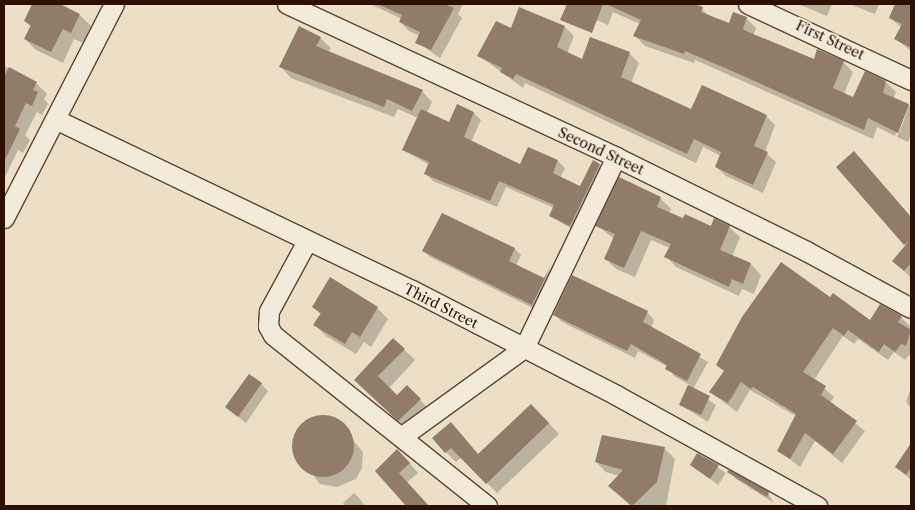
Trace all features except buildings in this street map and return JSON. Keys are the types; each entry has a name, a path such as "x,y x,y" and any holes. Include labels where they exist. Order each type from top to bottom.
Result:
{"street":[{"path":"4,218 57,120 114,4"},
{"name":"Second Street","path":"287,4 616,158 806,251 911,308"},
{"name":"First Street","path":"748,4 911,80"},
{"name":"Third Street","path":"57,120 616,394 817,506"},
{"path":"401,437 524,348 616,158"},
{"path":"307,241 269,311 268,326 280,341 487,506"}]}
